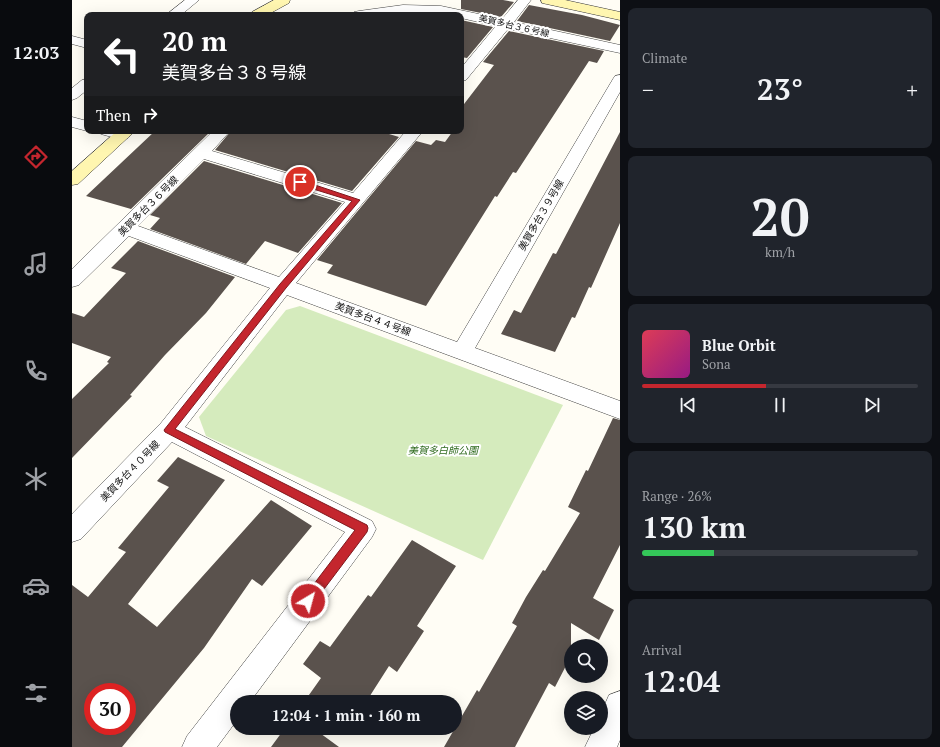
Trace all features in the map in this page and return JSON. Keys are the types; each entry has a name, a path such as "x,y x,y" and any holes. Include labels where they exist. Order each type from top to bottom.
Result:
{"street":[{"path":"177,12 189,0"},
{"path":"262,12 284,0"},
{"path":"464,73 526,0"},
{"path":"547,0 620,16"},
{"name":"美賀多台３６号線","path":"380,12 402,9 441,10 450,12"},
{"name":"美賀多台３６号線","path":"464,15 620,50"},
{"path":"72,40 84,43"},
{"name":"美賀多台３９号線","path":"462,352 620,79"},
{"path":"72,95 84,85"},
{"path":"72,122 84,125"},
{"path":"72,180 117,134"},
{"name":"美賀多台３６号線","path":"72,280 219,134"},
{"name":"美賀多台４０号線","path":"72,531 169,430 283,286 357,200 411,134"},
{"path":"201,153 357,200"},
{"name":"美賀多台４４号線","path":"126,228 620,410"},
{"path":"169,430 363,528 198,747"},
{"path":"601,747 620,706"}],"green space":[{"name":"美賀多白師公園","path":"300,306 563,405 483,560 206,436 199,417 286,310"}],"building":[{"path":"461,0 503,0 514,2 501,17 461,9"},
{"path":"529,5 582,15 620,25 610,41 517,21"},
{"path":"464,21 493,27 467,58 464,58"},
{"path":"509,31 604,51 597,63 589,61 516,173 513,172 497,197 495,196 426,306 327,273 333,265 317,260 416,141 431,145 436,140 445,142 451,134 464,134 464,104 494,65 483,62"},
{"path":"620,132 620,223 591,288 589,287 575,318 572,317 555,352 501,334 514,310 521,313 553,253 556,254"},
{"path":"152,134 208,134 131,209 86,196"},
{"path":"228,134 389,134 399,137 352,191 215,150"},
{"path":"204,161 342,203 298,253 265,241 246,264 150,229 160,218 150,215"},
{"path":"138,241 235,277 206,313 165,355 130,395 132,396 72,458 72,399 109,363 107,362 111,357 72,343 72,313 84,317 126,273 111,268"},
{"path":"613,418 620,420 620,545 593,598 614,610 600,639 571,623 571,639 564,639 564,670 555,687 549,683 515,747 444,747 451,735 462,735 462,716 477,690 479,692 517,626 512,623 526,597 543,570 545,571 580,513 568,507 586,470 588,471"},
{"path":"178,457 225,480 128,604 157,627 271,500 312,526 262,586 252,579 204,648 136,730 136,683 84,683 84,735 132,735 122,747 72,747 72,585 88,597 126,552 118,548 169,487 157,481"},
{"path":"412,540 456,566 417,626 424,631 397,672 389,666 370,695 309,695 321,678 303,664 320,641 330,647 368,595 371,597"},
{"path":"280,735 323,735 339,747 271,747"}],"route":[{"path":"300,182 357,200 283,286 169,430 363,528 308,601"}]}
